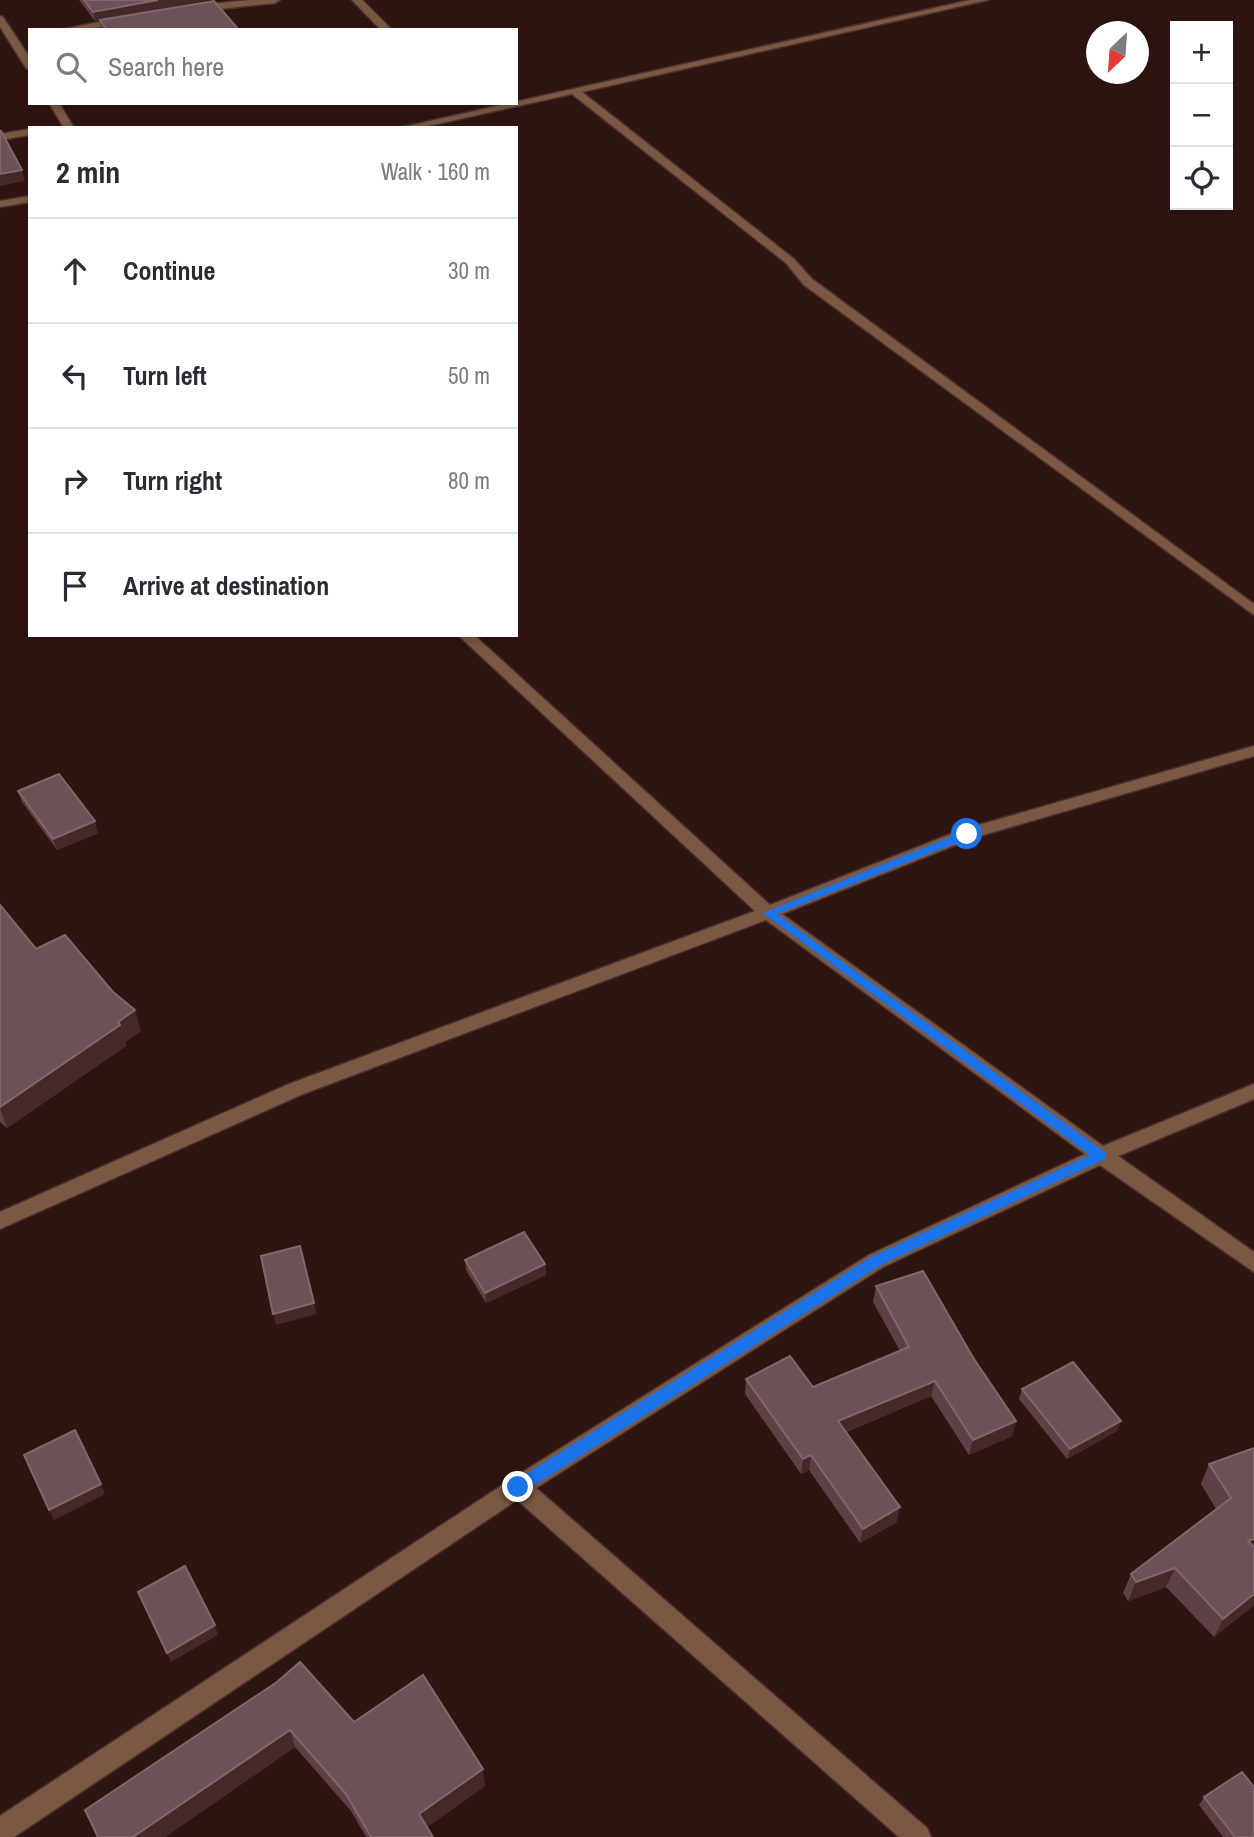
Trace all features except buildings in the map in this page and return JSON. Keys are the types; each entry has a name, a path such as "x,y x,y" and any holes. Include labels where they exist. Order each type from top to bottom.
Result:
{"street":[{"path":"184,10 222,2 275,0"},
{"path":"357,0 385,28"},
{"path":"518,104 982,0"},
{"path":"0,19 17,38 28,62"},
{"path":"77,28 131,19"},
{"path":"0,41 17,38"},
{"path":"575,91 790,261 808,282 1254,611"},
{"path":"55,105 68,126"},
{"path":"462,105 472,115"},
{"path":"414,126 515,105"},
{"path":"0,137 28,132"},
{"path":"0,205 28,199"},
{"path":"467,637 768,913 1254,1263"},
{"path":"0,1221 296,1089 768,913 967,834 1254,751"},
{"path":"0,1830 518,1487 876,1261 1101,1155 1254,1091"},
{"path":"518,1487 918,1837"}],"route":[{"path":"518,1487 876,1261 1101,1155 768,913 967,834"}]}
